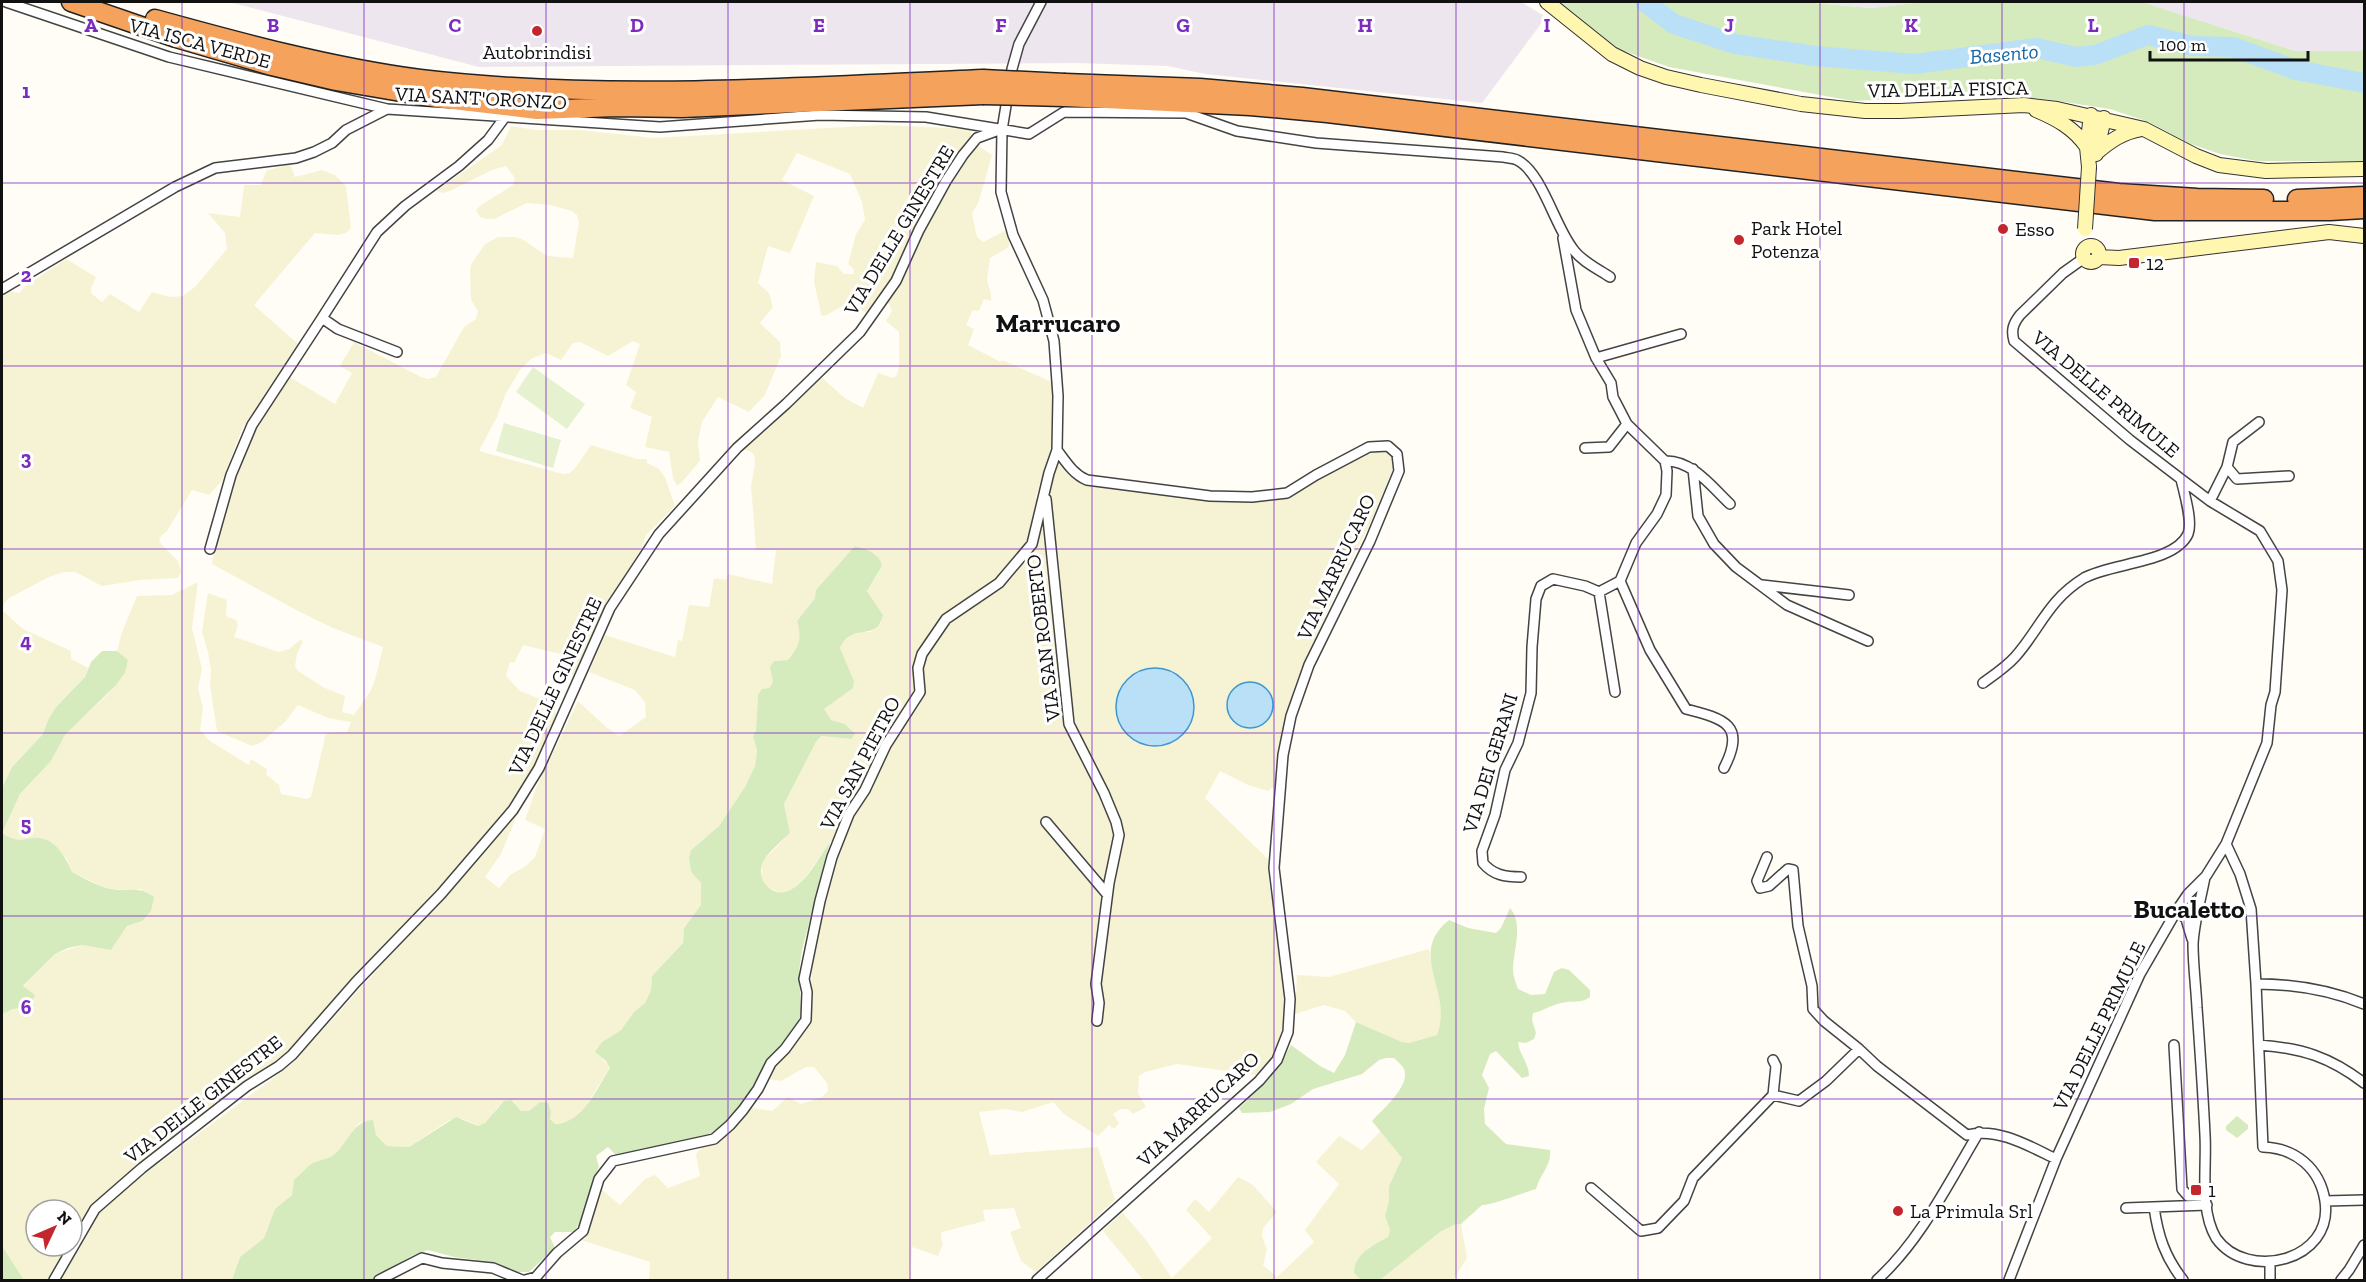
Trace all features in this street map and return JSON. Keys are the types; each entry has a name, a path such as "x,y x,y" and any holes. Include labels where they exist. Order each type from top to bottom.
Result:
{"highway":[{"path":"71,2 176,38 272,66 336,81 436,98 537,110 682,108 983,87"},
{"path":"104,2 231,40 328,63 418,78 481,85 575,91 639,92 983,87 1065,90 1327,113 2155,211 2359,210"},
{"path":"1065,90 1200,88 1302,97 2119,193 2208,198 2311,199 2364,196"}],"street":[{"name":"VIA ISCA VERDE","path":"6,2 169,57 387,109"},
{"path":"1041,2 1019,44 1012,69 1002,130 1001,192 1013,235 1042,300 1054,341 1059,419 1057,450"},
{"name":"VIA DELLA FISICA","path":"1548,2 1612,54 1640,68 1701,85 1801,104 1865,111 2024,105 2097,116 2144,129 2196,156 2219,165 2266,171 2364,169"},
{"path":"2024,105 2062,122 2091,150"},
{"name":"VIA SANT'ORONZO","path":"2,290 175,188 215,168 296,158 314,152 332,143 346,130 387,109 660,127 820,115 926,117 1029,134 1064,112 1186,113 1238,131 1316,143 1503,157 1517,160 1529,170 1544,193 1562,233"},
{"path":"2097,116 2089,167 2085,230 2086,252 2094,262 2099,257 2119,258 2329,232 2364,236"},
{"path":"210,549 231,475 252,425 377,232 405,206 459,166 488,140 505,117"},
{"path":"2091,150 2129,131 2144,129"},
{"name":"VIA DELLE GINESTRE","path":"54,1281 95,1209 142,1168 247,1086 292,1055 356,982 441,894 513,810 539,768 610,608 659,534 737,448 860,332 896,281 919,230 963,155 977,138 1002,130"},
{"path":"1562,233 1574,252 1610,277"},
{"path":"1562,233 1576,310 1596,358 1611,383 1613,397 1627,424 1665,461 1666,495 1657,514 1636,543 1620,581 1599,592 1614,692"},
{"name":"VIA DELLE PRIMULE","path":"2009,1281 2056,1159 2140,974 2177,910 2188,894 2206,876 2226,844 2267,743 2271,705 2275,692 2283,590 2278,561 2260,531 2210,501 2130,440 2014,341 2012,332 2014,323 2020,315 2086,252"},
{"path":"322,318 338,329 397,352"},
{"path":"1596,358 1681,334"},
{"path":"2210,501 2227,467 2233,442 2259,422"},
{"path":"1585,448 1609,447 1627,424"},
{"name":"VIA MARRUCARO","path":"1037,1281 1259,1081 1277,1060 1283,1047 1288,1032 1290,999 1274,868 1283,755 1291,716 1309,665 1370,542 1399,471 1397,454 1388,446 1369,447 1287,493 1252,497 1210,496 1087,480 1071,469 1057,450"},
{"name":"VIA SAN PIETRO","path":"379,1281 422,1258 442,1263 493,1268 523,1281 536,1276 557,1253 583,1231 599,1179 613,1161 714,1138 743,1110 758,1089 771,1064 806,1020 807,992 804,979 819,901 832,857 849,814 865,790 886,745 920,692 918,668 922,654 946,619 999,583 1032,544 1057,450"},
{"path":"1665,461 1678,460 1692,469 1730,504"},
{"path":"2227,467 2237,479 2289,476"},
{"path":"1692,469 1698,516 1714,544 1736,567 1787,605 1868,641"},
{"name":"VIA DELLE PRIMULE","path":"1983,683 2016,656 2047,611 2067,591 2085,578 2104,570 2139,562 2180,545 2188,534 2190,523 2181,479"},
{"name":"VIA SAN ROBERTO","path":"1045,491 1069,724 1104,794 1116,822 1119,836 1107,894 1096,984 1099,1003 1097,1021"},
{"name":"VIA DEI GERANI","path":"1521,877 1510,877 1491,872 1482,863 1482,851 1495,815 1505,770 1518,743 1532,693 1531,662 1536,599 1541,586 1553,579 1585,586 1599,592"},
{"path":"1620,581 1650,650 1686,709 1718,719 1730,728 1735,738 1724,768"},
{"path":"1762,585 1849,595"},
{"path":"1046,822 1107,894"},
{"path":"2177,910 2186,919 2193,943 2206,1149 2206,1201 2211,1229 2227,1251 2244,1262 2270,1266 2286,1262 2310,1246 2325,1220 2325,1201 2321,1184 2309,1165 2284,1149 2263,1147 2251,909 2240,874 2226,844"},
{"path":"1767,857 1757,881 1760,888 1769,886 1788,869 1793,870 1798,926 1812,986 1813,1009 1824,1021 1877,1066 1967,1135 1979,1132 2014,1139 2056,1159"},
{"path":"2193,943 2206,876"},
{"path":"2256,984 2301,987 2364,1004"},
{"path":"2174,1045 2182,1189 2188,1196 2206,1201"},
{"path":"2259,1045 2319,1055 2333,1061 2364,1083"},
{"path":"1773,1095 1799,1101 1826,1081 1859,1049"},
{"path":"1591,1188 1641,1231 1658,1228 1684,1201 1693,1179 1773,1095 1776,1066 1773,1060"},
{"path":"1877,1281 1890,1269 1913,1240 1979,1132"},
{"path":"2325,1201 2364,1200"},
{"path":"2126,1208 2206,1201"},
{"path":"2154,1207 2157,1230 2164,1251 2183,1281"},
{"path":"2340,1281 2364,1245"},
{"path":"2270,1266 2270,1281"}],"shaded area":[{"path":"229,2 1521,2 1546,17 1482,103 1205,74 1168,66 1075,63 479,67"},
{"path":"1802,2 1924,2 1871,8"},
{"path":"2142,2 2364,2 2364,51 2295,51"},
{"path":"881,125 971,129 971,136 977,145 992,155 979,201 972,214 977,237 983,242 1005,231 1009,232 1009,247 990,258 987,280 991,301 984,299 979,311 973,310 966,325 974,329 968,345 1001,362 1002,360 1054,383 1053,447 1035,498 1050,503 1048,487 1057,462 1067,474 1080,482 1161,495 1243,501 1269,500 1283,495 1376,450 1383,449 1391,457 1394,466 1370,524 1341,581 1295,684 1278,751 1276,785 1268,791 1248,785 1220,771 1205,798 1268,859 1269,883 1278,933 1285,1018 1273,1057 1259,1074 1255,1075 1177,1064 1145,1072 1139,1076 1138,1093 1146,1107 1133,1114 1128,1109 1121,1109 1113,1114 1119,1123 1114,1129 1109,1125 1098,1136 1064,1114 1053,1102 1022,1112 1005,1109 979,1112 990,1155 1098,1147 1115,1200 1036,1272 1021,1261 1010,1232 1021,1228 1014,1208 983,1210 985,1221 942,1232 943,1244 938,1256 912,1247 910,1280 649,1280 650,1262 578,1239 588,1229 601,1189 620,1205 645,1179 655,1175 668,1188 700,1176 696,1154 702,1147 722,1140 751,1108 772,1111 788,1097 801,1104 822,1097 828,1091 827,1083 814,1067 806,1067 781,1081 768,1079 775,1065 799,1038 809,1022 813,953 842,837 830,842 804,879 793,889 778,892 765,886 761,880 765,859 790,833 784,804 816,742 821,736 850,739 845,724 831,720 823,709 854,681 840,648 843,642 854,632 870,632 881,623 883,615 867,591 882,567 876,554 855,546 797,621 801,636 797,649 788,660 774,661 773,682 769,688 758,695 756,730 753,737 757,750 755,766 745,787 719,826 691,850 689,858 691,872 701,883 701,905 684,928 683,943 652,976 651,990 645,1003 634,1012 621,1030 602,1042 596,1052 610,1067 586,1106 570,1121 555,1124 550,1119 550,1111 540,1102 529,1111 521,1111 515,1106 498,1106 491,1119 485,1123 478,1126 464,1119 449,1120 409,1147 387,1146 376,1135 373,1120 359,1123 347,1142 332,1158 318,1161 292,1195 275,1209 264,1238 240,1257 232,1280 58,1280 71,1258 84,1258 84,1237 98,1214 123,1190 291,1065 488,847 520,808 501,854 485,877 499,888 510,875 526,866 535,857 545,829 525,820 536,788 578,701 619,736 646,717 645,702 635,690 589,672 605,635 675,657 678,640 682,641 689,605 709,607 714,578 726,580 728,574 772,584 776,550 756,550 751,485 755,465 754,455 750,451 741,449 821,377 845,398 863,408 878,373 893,378 897,375 899,366 899,332 886,321 892,311 884,293 868,313 844,305 825,316 821,315 814,281 816,262 837,266 844,274 854,274 853,268 848,264 856,234 865,220 862,202 850,174 797,153 782,180 814,196 790,253 768,246 758,283 769,293 773,307 760,323 780,342 781,356 765,395 749,412 718,397 702,422 698,441 700,461 682,482 677,486 673,478 669,452 645,447 652,417 630,408 636,392 626,385 640,344 633,341 608,356 580,342 573,343 561,360 546,353 531,359 520,370 506,393 497,417 479,451 563,474 570,473 576,467 591,445 637,459 647,459 647,463 658,468 665,477 675,506 646,535 642,547 602,614 574,678 560,654 523,645 514,663 510,662 506,676 520,691 553,704 556,713 556,719 536,768 512,804 493,831 290,1053 115,1185 96,1203 84,1221 84,1198 24,1198 24,1258 61,1258 48,1280 24,1280 2,1246 2,1014 13,1009 28,1007 23,987 55,954 82,945 111,950 127,926 142,921 142,889 112,889 99,885 72,872 67,859 56,847 44,839 14,841 2,833 20,794 51,761 65,735 107,695 125,673 128,660 117,651 137,596 172,595 198,582 192,628 202,669 198,688 203,708 200,730 210,741 249,765 251,759 267,769 266,774 279,785 281,794 307,799 311,797 326,733 347,732 351,722 328,718 298,705 285,722 262,742 252,746 217,731 210,685 211,671 202,632 208,593 227,600 226,616 236,620 238,625 234,637 279,652 289,649 300,640 303,641 295,666 298,671 323,687 345,696 342,712 354,715 370,692 383,647 333,628 300,612 212,564 218,532 236,471 254,425 286,375 335,404 352,373 340,366 354,342 421,377 428,379 436,377 464,327 476,319 478,311 471,300 470,270 472,263 485,244 498,237 522,239 547,256 573,258 579,222 577,215 572,211 550,205 527,203 494,219 480,217 476,210 481,205 513,185 515,178 506,166 492,170 450,191 443,193 436,191 502,145 511,126 536,130 578,130 654,138"},
{"path":"290,164 295,177 322,170 335,175 346,186 351,228 346,233 338,235 315,233 254,305 298,344 242,429 222,481 209,495 192,490 167,531 161,536 159,542 178,561 181,571 178,578 140,580 102,586 75,572 64,572 49,577 9,598 4,604 3,611 23,629 71,651 71,659 88,668 85,677 56,707 43,734 12,767 2,788 2,295 8,291 20,293 24,287 66,259 96,277 91,288 92,294 102,302 110,294 139,312 152,292 169,297 183,296 195,287 227,249 225,233 208,213 240,217 244,185 261,185 266,171"},
{"path":"1429,949 1438,986 1442,1022 1437,1035 1409,1043 1402,1042 1356,1022 1345,1011 1324,1005 1295,1014 1297,975 1329,977"},
{"path":"1381,1131 1402,1158 1389,1186 1389,1201 1385,1216 1390,1230 1388,1238 1368,1248 1354,1273 1361,1280 1143,1280 1103,1231 1122,1212 1146,1240 1172,1278 1212,1238 1186,1210 1195,1199 1209,1212 1238,1177 1253,1185 1277,1212 1263,1228 1262,1236 1267,1250 1263,1265 1277,1277 1314,1242 1305,1230 1339,1184 1316,1162 1339,1136 1362,1150"},
{"path":"1461,1224 1467,1258 1453,1280 1380,1280 1440,1232"}],"green space":[{"path":"1558,2 1802,2 1871,8 1924,2 2142,2 2295,51 2364,51 2364,161 2257,161 2220,154 2188,143 2149,122 2110,109 2045,99 1991,94 1853,101 1669,67 1618,49"},
{"path":"533,367 585,404 567,429 516,392"},
{"path":"504,423 561,440 553,468 496,451"},
{"path":"855,546 872,552 880,561 882,566 867,591 883,615 875,628 851,635 845,640 840,648 854,681 853,688 824,709 831,720 845,724 855,734 851,739 821,736 816,742 784,804 790,833 767,856 761,871 768,888 773,891 786,892 803,880 830,842 802,950 799,971 801,1012 799,1023 793,1035 771,1056 739,1108 723,1125 709,1135 670,1147 617,1156 608,1147 596,1156 599,1167 585,1209 574,1232 555,1232 550,1237 555,1248 529,1272 518,1272 494,1262 454,1257 428,1250 413,1255 371,1280 232,1280 240,1257 264,1238 275,1209 292,1195 294,1180 311,1164 336,1153 361,1123 373,1120 376,1135 387,1146 409,1147 456,1117 478,1126 485,1123 504,1101 511,1100 521,1111 529,1111 540,1102 548,1103 551,1111 550,1119 555,1124 574,1118 588,1103 610,1068 606,1061 595,1052 602,1042 621,1030 634,1012 645,1003 651,990 652,976 683,943 684,928 701,905 701,883 691,872 689,858 691,850 719,826 745,787 755,766 757,750 753,737 756,730 758,695 762,689 769,688 773,682 770,667 774,661 788,660 792,655 799,642 797,621 815,598 816,590"},
{"path":"102,651 117,651 128,660 125,673 116,685 65,735 51,761 20,794 2,833 2,788 12,767 43,734 56,707 85,677 91,662"},
{"path":"2,833 20,840 38,838 49,841 61,852 72,872 107,888 138,890 154,897 151,911 142,921 127,926 111,950 82,945 55,954 23,986 35,995 28,1007 13,1009 2,1014"},
{"path":"1510,908 1514,914 1517,930 1513,970 1518,989 1531,995 1545,994 1554,972 1562,968 1569,970 1590,990 1590,997 1587,999 1557,1004 1533,1013 1532,1020 1536,1033 1534,1039 1526,1043 1518,1042 1529,1076 1522,1078 1496,1051 1490,1054 1482,1075 1489,1088 1484,1109 1485,1124 1506,1144 1550,1150 1548,1165 1536,1189 1482,1205 1461,1224 1440,1232 1380,1280 1361,1280 1354,1273 1357,1260 1365,1251 1388,1237 1390,1230 1385,1216 1389,1201 1389,1186 1402,1158 1372,1121 1400,1090 1405,1076 1404,1069 1394,1058 1386,1058 1379,1060 1362,1074 1313,1089 1291,1104 1270,1112 1242,1113 1239,1108 1268,1079 1291,1045 1334,1073 1345,1055 1356,1022 1402,1042 1409,1043 1437,1035 1441,1019 1440,1003 1433,974 1431,946 1437,933 1449,920 1468,928 1496,933 1501,928"},
{"path":"2237,1116 2248,1125 2248,1129 2237,1138 2226,1130 2226,1126"},
{"path":"2,1246 24,1280 2,1280"}],"water":[{"path":"1155,668 1170,671 1182,680 1191,692 1194,707 1191,722 1182,734 1170,743 1155,746 1140,743 1128,734 1119,722 1116,707 1119,692 1128,680 1140,671"},
{"path":"1250,682 1266,689 1273,705 1266,721 1250,728 1234,721 1227,705 1234,689"}],"waterway":[{"name":"Basento","path":"1645,2 1674,24 1735,44 1815,56 1914,64 2037,48 2076,57 2095,55 2148,35 2193,46 2233,47 2296,70 2364,83"}],"place":[{"name":"Autobrindisi","path":"537,31"},
{"name":"Esso","path":"2003,229"},
{"name":"Park Hotel Potenza","path":"1739,240"},
{"name":"12","path":"2134,263"},
{"name":"1","path":"2196,1190"},
{"name":"La Primula Srl","path":"1898,1211"}],"district":[{"name":"Marrucaro","path":"1058,323"},
{"name":"Bucaletto","path":"2189,909"}]}
